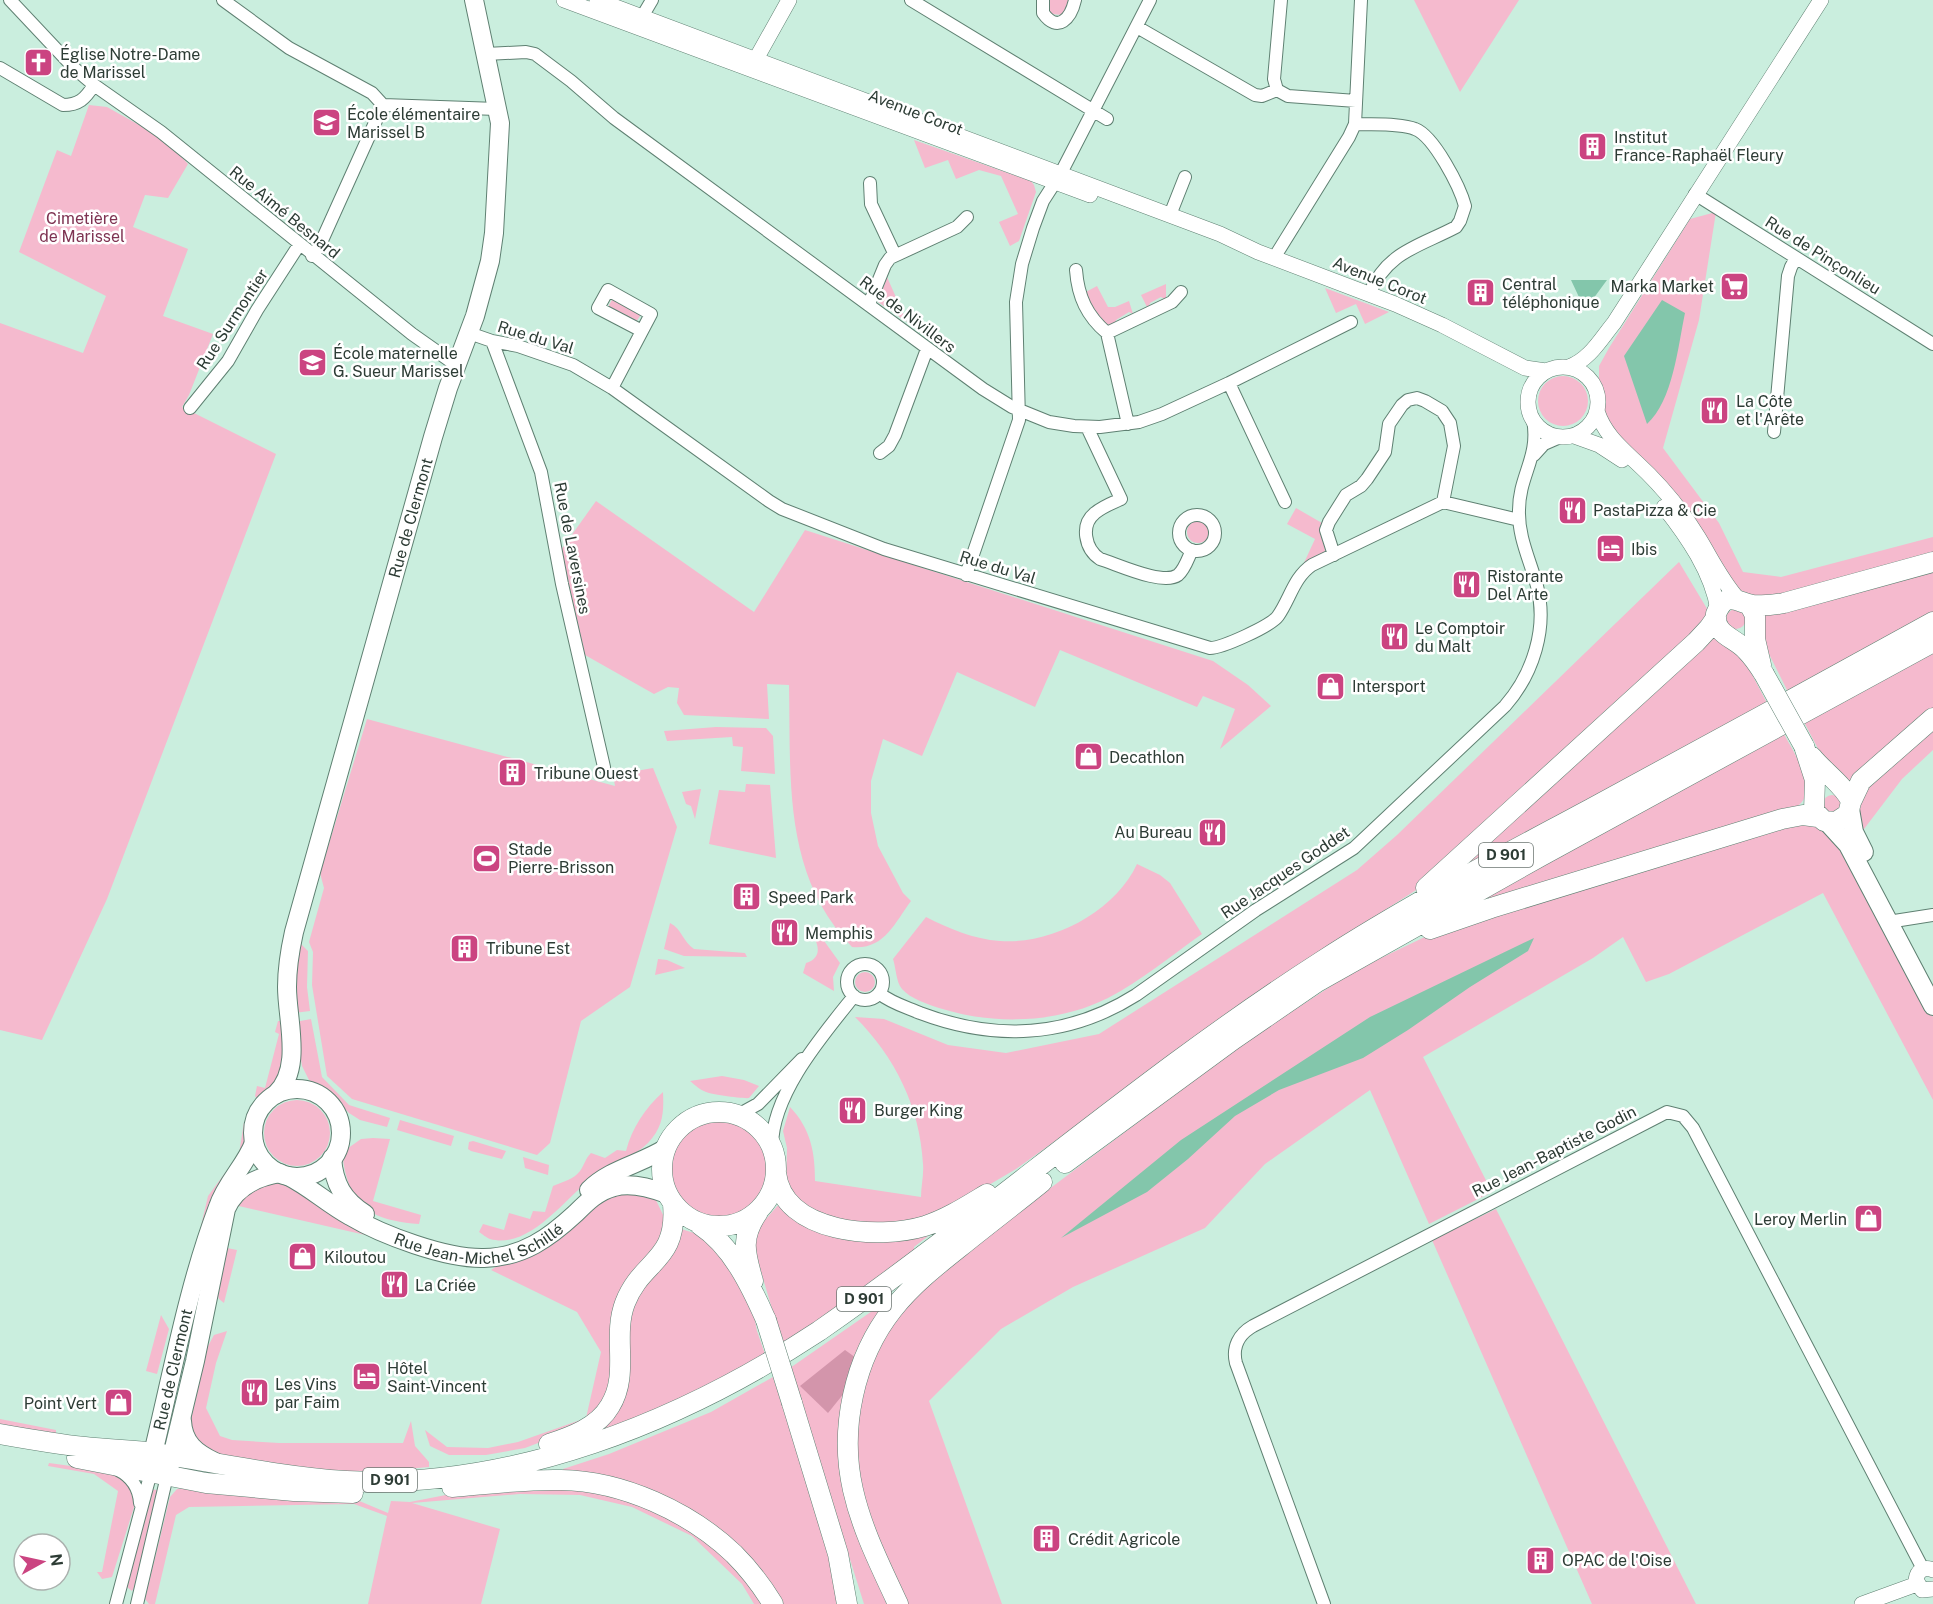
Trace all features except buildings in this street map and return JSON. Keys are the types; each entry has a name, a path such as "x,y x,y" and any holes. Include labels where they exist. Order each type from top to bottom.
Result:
{"main road":[{"name":"Rue de Clermont","path":"276,1094 285,1084 290,1068 287,975 294,932 427,459 456,365 469,333 493,246 500,135 497,109 474,0"},
{"path":"1345,956 1363,931 1414,897 1447,871 1696,642 1709,628 1725,602 1768,605 1784,603 1933,562"},
{"path":"1744,602 1754,613 1756,644 1764,674"},
{"path":"1717,614 1721,632 1749,653 1764,674 1804,746 1847,799 1856,836 1933,1006"},
{"name":"D 901","path":"161,1464 219,1464 335,1480 422,1479 454,1475 521,1463 605,1439 709,1395 786,1352 838,1317 1207,1040 1345,956 1450,885 1933,622"},
{"path":"1731,638 1745,636 1754,625"},
{"name":"D 901","path":"161,1464 206,1483 318,1492 377,1493 441,1488 520,1472 586,1454 648,1431 726,1396 819,1342 1299,993 1345,956 1933,642"},
{"path":"1345,956 1491,908 1791,817 1803,815 1841,820 1847,799 1858,785 1933,718"},
{"path":"1804,746 1815,780 1813,807 1848,845 1933,987"},
{"path":"1815,795 1826,786 1847,799"},
{"name":"Rue de Clermont","path":"290,1033 298,1073 303,1083 313,1092"},
{"path":"292,1089 313,1092 327,1101 338,1118 340,1137 332,1158 322,1169 303,1176 284,1174 268,1166 262,1160 254,1143 253,1129 257,1114 263,1104 276,1094 292,1089"},
{"path":"335,1480 431,1470 501,1457 560,1440 598,1421 610,1407 620,1382 620,1329 624,1305 636,1283 669,1243 673,1227 670,1199 662,1175 666,1148 677,1130 696,1116 718,1112 738,1115 760,1128 772,1146 776,1159 776,1173 771,1194 748,1228 745,1250 837,1554 855,1604"},
{"path":"776,1173 783,1196 790,1205 821,1223 852,1231 877,1233 903,1231 933,1223 957,1212 1012,1179 1099,1120"},
{"name":"Rue de Clermont","path":"161,1464 196,1272 227,1186 250,1154 254,1143"},
{"name":"Rue Jean-Michel Schillé","path":"332,1158 339,1190 352,1205 367,1215 399,1229 450,1245 466,1249 487,1250 508,1247 534,1236 599,1181 619,1170 651,1158 666,1148"},
{"path":"898,1604 862,1521 848,1466 851,1406 865,1358 886,1318 901,1299 1080,1152"},
{"name":"Rue de Clermont","path":"161,1464 182,1416 226,1209 233,1196 244,1187 257,1180 284,1174"},
{"name":"Rue Jean-Michel Schillé","path":"284,1174 351,1217 376,1230 433,1249 479,1258 503,1256 532,1247 554,1232 595,1196 614,1187 639,1186 670,1199"},
{"path":"670,1199 682,1213 711,1233 724,1246 751,1289 766,1320"},
{"path":"694,1221 711,1226 729,1226 746,1220 760,1209"},
{"path":"182,1416 183,1432 190,1445 202,1456 219,1464"},
{"path":"0,1434 161,1464"},
{"path":"0,1445 101,1462 161,1464"},
{"path":"441,1488 561,1480 588,1483 628,1493 669,1509 713,1536 741,1561 773,1604"},
{"path":"837,1554 847,1604"}],"street":[{"name":"Rue Aimé Besnard","path":"10,0 93,86 161,132 312,256 422,342 456,365"},
{"path":"223,0 289,48 372,93 383,105 497,109"},
{"name":"Avenue Corot","path":"564,0 639,22 1058,178 1218,241 1258,252"},
{"name":"Avenue Corot","path":"597,0 639,22"},
{"path":"639,22 652,0"},
{"path":"753,64 789,0"},
{"path":"911,0 1107,119"},
{"path":"1043,0 1043,13 1050,21 1055,22 1066,20 1070,16 1075,0"},
{"path":"966,575 1019,420 1016,326 1022,264 1041,207 1150,0"},
{"path":"1281,0 1274,79 1277,90 1288,96 1356,101"},
{"path":"1274,258 1350,137 1355,124 1361,0"},
{"path":"1717,614 1714,594 1706,574 1686,537 1657,497 1614,454 1599,445 1544,432 1529,412 1528,400 1532,385 1546,371 1579,363 1589,355 1614,323 1821,0"},
{"path":"1137,27 1255,95 1262,96 1277,90"},
{"name":"Rue de Nivillers","path":"486,54 526,52 535,54 614,118 927,349 996,398 1048,422 1087,427 1128,424 1162,414 1351,322"},
{"path":"0,68 63,105 78,103 86,98 93,86"},
{"path":"312,256 319,247 383,105"},
{"path":"1355,124 1408,127 1418,130 1437,151 1465,206 1456,227 1403,252 1391,261 1378,276 1369,294"},
{"path":"1170,215 1185,177"},
{"name":"Avenue Corot","path":"1058,178 1220,234 1258,252 1369,294 1442,325 1525,368 1546,371"},
{"path":"870,183 872,204 895,255"},
{"name":"Rue de Pinçonlieu","path":"1695,194 1933,344"},
{"path":"869,304 885,265 895,255 957,227 967,217"},
{"name":"Rue Surmontier","path":"190,408 228,361 257,310 299,245"},
{"path":"1774,432 1788,276 1796,258"},
{"path":"1076,270 1079,293 1089,314 1107,333 1128,424"},
{"path":"1107,333 1172,302 1181,292"},
{"path":"1614,323 1598,358 1595,372 1598,411 1603,426 1612,440 1653,478 1687,520 1723,580 1744,602"},
{"path":"612,388 642,331"},
{"name":"Rue du Val","path":"469,333 566,361 612,388 775,506 874,546 1215,648 1274,620 1303,573 1312,565 1443,502"},
{"name":"Rue de Laversines","path":"492,341 541,472 561,578 604,767"},
{"path":"880,453 889,446 895,435 927,349"},
{"name":"Avenue Corot","path":"1486,349 1513,370 1528,400"},
{"path":"1569,367 1585,374 1596,388"},
{"path":"1229,383 1285,502"},
{"path":"1334,555 1327,536 1327,526 1346,495 1361,486 1385,452 1389,424 1408,400 1425,401 1442,411 1450,423 1454,446 1443,502 1519,520"},
{"path":"1530,461 1542,446 1590,425 1598,411"},
{"name":"Rue Jacques Goddet","path":"879,993 898,1004 939,1020 972,1029 1023,1031 1066,1025 1107,1011 1127,1000 1266,903 1354,848 1498,713 1516,693 1527,673 1538,637 1540,602 1522,542 1519,520 1520,497 1535,440 1533,420"},
{"path":"1087,427 1121,499 1095,512 1088,521 1086,537 1092,552 1100,559 1163,579 1174,577 1181,571 1192,550"},
{"path":"1893,921 1933,915"},
{"path":"863,964 873,966 881,973 883,983 879,993 868,1000 861,1000 854,996 848,988 848,977 853,968 863,964"},
{"path":"738,1115 758,1104 813,1048 854,996"},
{"path":"772,1146 776,1114 813,1048"},
{"name":"Rue Jean-Baptiste Godin","path":"1324,1604 1236,1363 1234,1354 1239,1337 1247,1329 1263,1320 1667,1112 1683,1116 1693,1128 1924,1574"},
{"path":"101,1462 132,1479 140,1500 139,1515"},
{"name":"Rue de Clermont","path":"116,1604 139,1515 161,1464"},
{"name":"Rue de Clermont","path":"137,1604 161,1464"},
{"path":"1862,1604 1924,1574 1924,1590 1933,1589"}],"green space":[{"path":"1048,0 1069,0 1067,11 1063,15 1050,14 1047,8"},
{"path":"1414,0 1519,0 1460,92"},
{"name":"Cimetière de Marissel","path":"89,105 107,107 166,140 188,164 168,198 145,195 133,227 188,249 163,316 213,334 182,407 276,454 107,899 42,1040 0,1030 0,323 83,353 106,296 19,252 57,150 71,156"},
{"path":"914,140 1031,181 1036,192 1019,241 1010,246 999,222 1018,214 1001,176 979,170 956,179 948,160 925,168"},
{"path":"1716,212 1699,320 1663,448 1719,523 1743,572 1781,577 1933,537 1933,555 1762,600 1731,586 1604,420 1599,366 1690,219"},
{"path":"887,277 907,322 878,302"},
{"path":"1166,284 1166,300 1161,297 1150,303 1148,309 1141,295"},
{"path":"1097,286 1108,307 1115,307 1129,301 1133,314 1129,312 1116,320 1115,324 1108,325 1095,313 1084,293"},
{"path":"1325,288 1389,312 1365,324 1356,304 1336,313"},
{"path":"613,298 642,313 636,322 608,307"},
{"path":"1563,376 1581,383 1588,401 1581,419 1563,426 1545,419 1538,401 1545,383"},
{"path":"596,501 754,612 805,530 1213,661 1248,685 1271,706 1220,749 1235,709 1203,696 1197,707 1060,650 1035,707 957,672 922,756 883,739 871,781 871,813 878,846 903,893 911,901 880,940 863,947 852,947 829,919 813,888 802,857 791,790 789,685 767,684 769,719 684,715 677,703 679,688 668,687 654,694 585,655 561,550"},
{"path":"1296,508 1322,523 1325,551 1323,555 1303,565 1315,539 1287,524"},
{"path":"1198,521 1206,524 1209,532 1206,540 1198,543 1190,540 1187,532 1190,524"},
{"path":"1679,562 1709,612 1700,630 1424,885 1313,956 1016,1169 965,1199 919,1219 861,1226 800,1204 786,1184 787,1148 783,1131 790,1107 807,1133 814,1161 815,1181 921,1197 923,1168 921,1143 911,1103 903,1084 882,1049 855,1017 884,1019 948,1045 1006,1053 1099,1034 1357,870 1397,835"},
{"path":"1933,565 1933,614 1788,692 1762,640 1761,611"},
{"path":"1736,609 1743,612 1746,619 1743,626 1736,629 1729,626 1726,619 1729,612"},
{"path":"1710,635 1744,659 1768,705 1438,886"},
{"path":"1933,651 1933,710 1853,784 1844,780 1830,767 1804,722"},
{"path":"367,719 615,786 613,775 653,768 677,827 630,987 581,1021 550,1143 537,1155 352,1099 327,1076 312,985 313,952 309,942 324,888 320,873"},
{"path":"716,727 766,728 773,736 775,774 741,771 743,747 733,746 732,737 667,741 664,731"},
{"path":"1933,727 1933,750 1902,779 1861,833 1858,818 1865,785"},
{"path":"1783,732 1805,779 1804,798 1794,808 1468,911 1464,906"},
{"path":"746,784 770,785 776,858 709,844 719,790 745,792"},
{"path":"701,789 695,819 691,806 686,804 682,792"},
{"path":"1832,795 1840,800 1841,804 1836,812 1832,813 1824,808 1823,804 1828,796"},
{"path":"1790,820 1809,823 1838,838 1933,1017 1933,1100 1823,893 1669,974 1646,982 1623,937 1593,958 1423,1057 1492,1192 1429,1224 1370,1090 1265,1164 1205,1228 1073,1287 1001,1329 929,1401 1002,1604 906,1604 876,1539 858,1483 856,1422 873,1357 905,1304 967,1251 1242,1044 1342,979 1431,934"},
{"path":"1137,864 1160,875 1170,883 1202,934 1144,976 1108,998 1067,1013 1046,1017 1002,1019 960,1014 939,1008 914,998 900,986 893,959 926,917 962,933 990,940 1020,941 1040,937 1060,931 1097,911 1127,881"},
{"path":"670,923 694,949 745,953 747,957 684,956 664,949"},
{"path":"822,938 840,963 833,977 834,991 803,973 806,963 816,957 818,947 815,939"},
{"path":"299,942 308,951 307,987 310,1011 294,1013 293,984"},
{"path":"658,959 667,960 685,968 655,975"},
{"path":"865,972 872,975 875,982 872,989 865,992 858,989 855,982 858,975"},
{"path":"311,1019 322,1077 349,1105 390,1118 387,1127 360,1120 349,1113 327,1090 309,1080 302,1066 295,1022"},
{"path":"278,1021 281,1021 285,1051 275,1087 257,1099 255,1096 257,1086 265,1088 279,1034 275,1032"},
{"path":"722,1076 744,1080 759,1086 749,1098 741,1098 709,1093 690,1081"},
{"path":"663,1092 663,1113 660,1125 653,1137 642,1148 593,1177 546,1220 519,1237 505,1240 490,1239 479,1232 483,1224 504,1230 509,1213 530,1219 533,1211 545,1212 553,1186 578,1174 591,1153 605,1158 617,1150 626,1151 640,1119"},
{"path":"290,1100 304,1100 316,1105 325,1114 330,1133 328,1146 321,1157 304,1166 290,1166 278,1161 269,1152 264,1140 264,1126 269,1114 278,1105"},
{"path":"400,1120 454,1136 451,1146 397,1130"},
{"path":"719,1121 738,1125 753,1136 764,1151 768,1170 764,1189 753,1204 738,1215 719,1219 700,1215 685,1204 674,1189 670,1170 674,1151 685,1136 700,1125"},
{"path":"244,1122 247,1122 247,1140 200,1230 208,1196 239,1154"},
{"path":"361,1139 390,1139 373,1201 421,1215 419,1224 394,1221 373,1213 364,1207 351,1188 344,1166 344,1151"},
{"path":"473,1141 506,1151 502,1159 471,1151 468,1149 469,1142"},
{"path":"523,1157 549,1165 548,1175 525,1168"},
{"path":"280,1183 298,1189 374,1237 230,1204 264,1184"},
{"path":"618,1192 654,1196 665,1219 660,1245 630,1280 610,1397 585,1425 525,1448 486,1455 449,1455 430,1446 425,1430 447,1447 488,1448 518,1442 586,1418 601,1352 577,1312 491,1270 585,1210"},
{"path":"779,1204 793,1218 932,1233 914,1247 914,1252 783,1346 754,1248 758,1228"},
{"path":"1496,1209 1696,1604 1592,1604 1432,1240"},
{"path":"678,1228 710,1238 752,1305 757,1331 766,1357 669,1405 602,1433 595,1429 613,1412 628,1312"},
{"path":"227,1248 237,1250 224,1303 219,1299 216,1291"},
{"path":"901,1291 849,1387 844,1449 894,1604 864,1604 790,1368"},
{"path":"161,1315 169,1329 157,1374 146,1371"},
{"path":"227,1331 216,1363 206,1408 220,1436 232,1440 279,1443 403,1443 411,1421 415,1446 429,1462 429,1467 334,1473 243,1461 198,1447 190,1424 207,1348 214,1335"},
{"path":"773,1377 834,1567 839,1604 782,1604 700,1521 563,1476 563,1469 609,1454 711,1412"},
{"path":"0,1419 56,1430 56,1435 0,1426"},
{"path":"49,1463 107,1471 128,1482 135,1504 112,1577 102,1579 97,1572 102,1572 118,1491 94,1474 48,1466"},
{"path":"192,1486 357,1500 388,1513 391,1501 410,1502 461,1492 569,1486 615,1492 689,1528 737,1568 766,1604 754,1604 742,1584 692,1536 632,1507 580,1495 520,1494 412,1503 500,1529 481,1604 368,1604 387,1516 354,1504 189,1507 176,1515 155,1604 149,1604 145,1599 170,1497 177,1489"},
{"path":"150,1489 157,1490 132,1591 127,1587"}],"shaded area":[{"path":"1571,280 1607,280 1585,310"},
{"path":"1662,300 1685,313 1669,387 1656,414 1647,424 1624,356"},
{"path":"1534,938 1528,951 1470,987 1408,1030 1363,1058 1279,1090 1235,1116 1188,1159 1147,1192 1061,1238 1181,1140 1370,1017"},
{"path":"845,1350 859,1360 849,1387 828,1413 800,1386"}],"place":[{"name":"Église Notre-Dame de Marissel","path":"39,63"},
{"name":"École élémentaire Marissel B","path":"326,123"},
{"name":"Institut France-Raphaël Fleury","path":"1593,146"},
{"name":"Marka Market","path":"1735,286"},
{"name":"Central téléphonique","path":"1481,293"},
{"name":"École maternelle G. Sueur Marissel","path":"312,362"},
{"name":"La Côte et l'Arête","path":"1715,410"},
{"name":"PastaPizza & Cie","path":"1572,510"},
{"name":"Ibis","path":"1610,549"},
{"name":"Ristorante Del Arte","path":"1466,585"},
{"name":"Le Comptoir du Malt","path":"1394,637"},
{"name":"Intersport","path":"1331,686"},
{"name":"Decathlon","path":"1088,757"},
{"name":"Tribune Ouest","path":"513,773"},
{"name":"Au Bureau","path":"1213,832"},
{"name":"Stade Pierre-Brisson","path":"487,858"},
{"name":"Speed Park","path":"747,897"},
{"name":"Memphis","path":"784,933"},
{"name":"Tribune Est","path":"465,948"},
{"name":"Burger King","path":"853,1110"},
{"name":"Leroy Merlin","path":"1868,1219"},
{"name":"Kiloutou","path":"303,1257"},
{"name":"La Criée","path":"394,1285"},
{"name":"Hôtel Saint-Vincent","path":"366,1377"},
{"name":"Les Vins par Faim","path":"254,1393"},
{"name":"Point Vert","path":"118,1403"},
{"name":"Crédit Agricole","path":"1047,1539"},
{"name":"OPAC de l'Oise","path":"1541,1560"}]}
